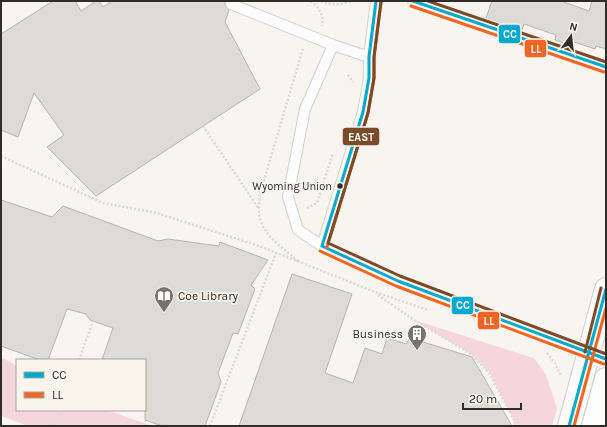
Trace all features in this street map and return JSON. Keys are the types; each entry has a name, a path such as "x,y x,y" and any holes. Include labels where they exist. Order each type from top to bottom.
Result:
{"main road":[{"path":"569,426 580,388 598,356 606,289"},
{"path":"593,426 606,379"}],"lane":[{"path":"322,246 363,112 369,78 369,57 376,1"},
{"path":"413,1 606,67"},
{"path":"231,4 319,40 369,57"},
{"path":"333,45 305,109 288,197 298,230 322,246 406,284 598,356"}],"path":[{"path":"311,1 320,9 323,20 319,40"},
{"path":"317,1 329,4 344,4 351,1"},
{"path":"348,75 354,87"},
{"path":"203,126 259,210"},
{"path":"307,208 317,203 334,152"},
{"path":"1,156 103,203 157,213 262,247 375,292 433,312"},
{"path":"210,426 276,253"},
{"path":"375,292 414,320 470,354 489,372 514,420"},
{"path":"79,359 93,321"},
{"path":"543,349 555,363 563,379 580,388"},
{"path":"55,426 61,411"}],"shaded area":[{"path":"414,320 534,358 546,375 557,409 552,426 513,426 514,420 489,372 471,354"},
{"path":"1,357 16,365 16,411 109,411 153,426 28,426 1,416"}],"building":[{"path":"53,1 75,1 81,11 96,1 99,1 103,7 112,1 225,1 225,5 229,10 225,22 260,89 96,196 47,147 64,135 34,93 18,137 1,130 1,34"},
{"path":"492,1 561,1 589,11 592,1 606,1 606,49 596,46 595,49 574,42 573,46 555,40 556,35 524,24 522,30 486,18"},
{"name":"Coe Library","path":"1,200 52,217 63,206 158,241 168,239 219,246 220,242 268,260 251,285 255,289 238,334 233,333 218,373 221,382 205,426 162,426 145,420 146,359 102,359 113,328 90,320 86,314 67,309 48,359 37,359 1,346"},
{"name":"Business","path":"292,274 352,294 325,373 353,383 365,348 382,354 387,338 406,344 410,338 472,357 512,426 239,426"}],"transit line":[{"name":"CC","path":"322,246 363,112 369,78 369,57 376,1"},
{"name":"CC","path":"413,1 606,67"},
{"name":"EAST","path":"428,1 606,62"},
{"name":"LL","path":"327,247 368,113 374,78 374,57 381,2"},
{"name":"EAST","path":"381,2 374,57 374,78 368,113 328,243 400,276 606,354"},
{"name":"LL","path":"411,6 604,72"},
{"name":"CC","path":"322,246 398,281 606,359"},
{"name":"LL","path":"320,251 396,286 604,364"},
{"name":"EAST","path":"585,352 601,288"},
{"name":"CC","path":"569,426 606,289"},
{"name":"LL","path":"574,426 606,308"}],"place":[{"name":"Wyoming Union","path":"340,186"},
{"name":"Coe Library","path":"164,313"},
{"name":"Business","path":"417,351"}]}
